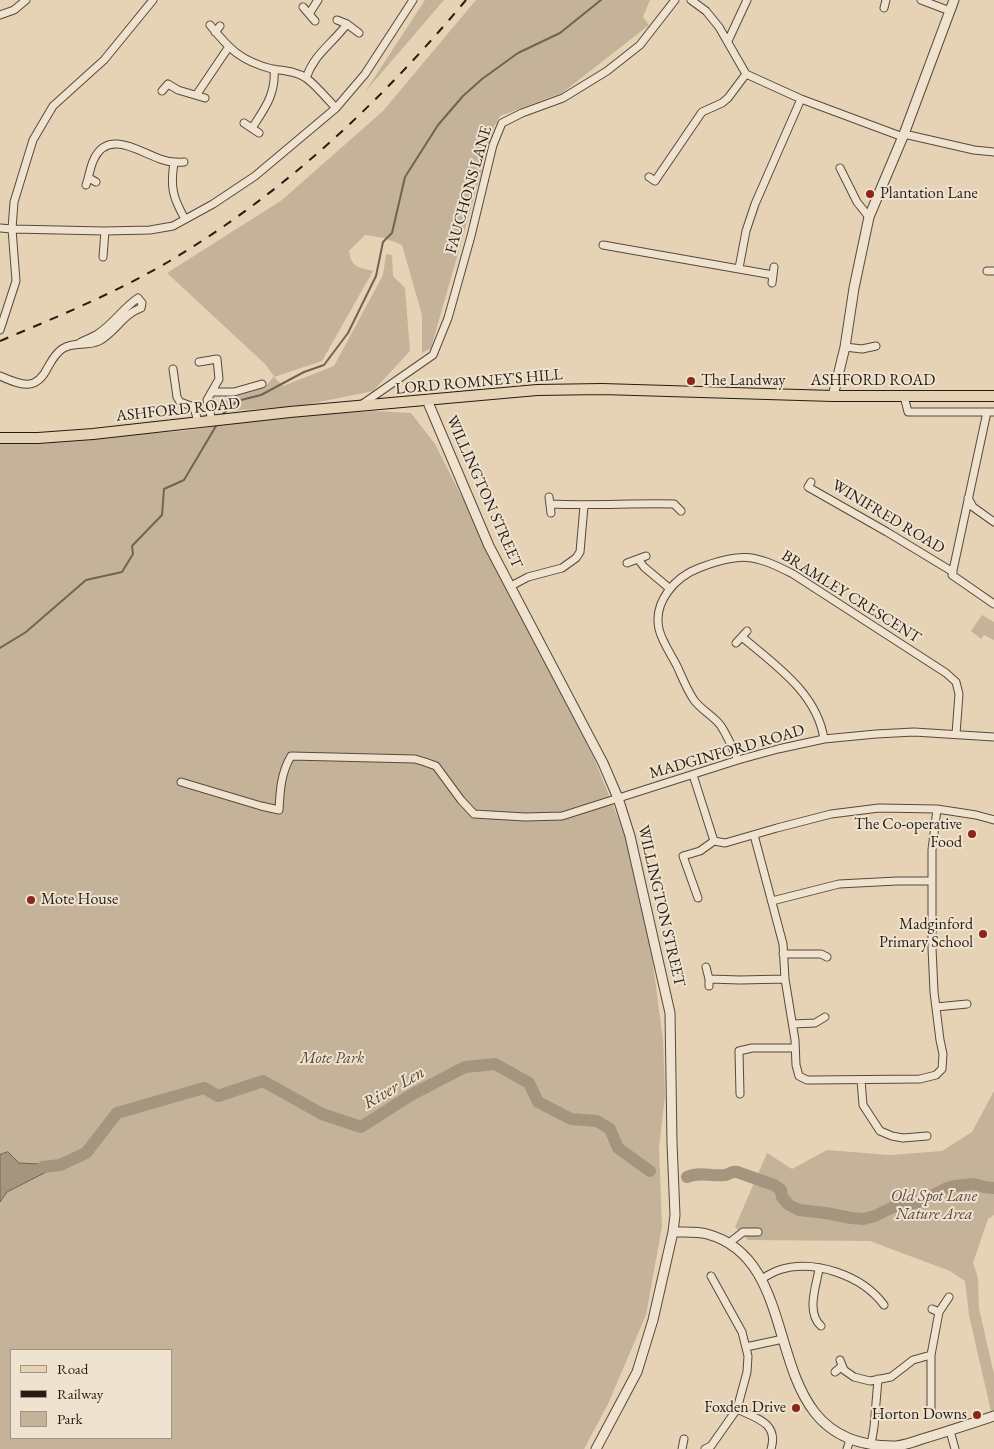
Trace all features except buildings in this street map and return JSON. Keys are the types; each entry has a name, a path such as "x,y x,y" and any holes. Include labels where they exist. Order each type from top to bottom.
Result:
{"main road":[{"name":"LORD ROMNEY'S HILL","path":"358,407 537,390 602,389"},
{"name":"ASHFORD ROAD","path":"602,389 833,396 994,396"},
{"name":"ASHFORD ROAD","path":"0,438 38,438 93,434 358,407"}],"street":[{"path":"0,15 14,10 26,0"},
{"path":"0,330 16,281 12,229 14,202 33,140 53,106 104,60 152,0"},
{"path":"309,14 318,0"},
{"path":"0,228 105,231 150,230 173,226 255,176 336,108 365,74 412,0"},
{"name":"FAUCHONS LANE","path":"358,407 433,355 448,318 471,236 493,144 502,122 563,98 607,71 640,45 675,0"},
{"path":"691,0 706,11 728,41 746,74 800,99 904,136 974,150 994,152"},
{"path":"728,41 747,0"},
{"path":"921,0 950,11"},
{"path":"833,396 845,347 854,288 869,217 904,136 954,0"},
{"path":"303,7 315,21"},
{"path":"337,20 347,24 359,33"},
{"path":"306,78 310,67 319,53 336,39 347,24"},
{"path":"210,25 217,29 228,48 242,58 253,64 291,71 306,78 336,108"},
{"path":"197,94 228,48"},
{"path":"252,128 273,93 274,69"},
{"path":"649,177 655,181 702,112 722,103 728,98 746,74"},
{"path":"162,91 168,84 178,90 197,94 205,98"},
{"path":"739,268 746,231 755,204 800,99"},
{"path":"244,123 259,133"},
{"path":"86,185 93,180 94,158 100,151 112,144 122,144 174,163 184,162"},
{"path":"174,163 172,188 176,202 185,219"},
{"path":"840,168 857,202 869,217"},
{"path":"103,257 105,231"},
{"path":"603,244 739,268 773,279 774,267"},
{"path":"0,376 24,384 38,382 44,377 53,357 59,351 71,344 86,345 92,343 110,334 132,311 141,308 142,303 138,298 129,304 117,318 98,334 78,344"},
{"path":"845,347 862,349 876,346"},
{"path":"199,362 217,359 220,379 207,400 212,421"},
{"path":"173,369 177,398 180,402 194,408 198,422"},
{"path":"213,392 234,392 262,384"},
{"path":"904,396 908,412 990,412 968,498 952,574"},
{"name":"WILLINGTON STREET","path":"427,400 483,533 603,763 618,798 639,872 670,1013 675,1215 673,1232 653,1320 637,1372 596,1449"},
{"name":"WINIFRED ROAD","path":"809,485 887,532 994,604"},
{"path":"968,498 973,507 994,522"},
{"path":"551,513 550,500 584,506 639,503 674,504 681,510"},
{"path":"510,586 528,577 562,568 576,558 580,552 584,506"},
{"path":"627,563 646,556"},
{"name":"BRAMLEY CRESCENT","path":"738,760 720,724 694,700 659,630 657,616 669,588 679,579 697,568 738,557 767,561 793,574 946,673 956,682 959,694 956,734"},
{"path":"638,559 669,588"},
{"path":"736,643 744,634 796,685 812,707 822,726 824,739"},
{"name":"MADGINFORD ROAD","path":"181,782 279,810 281,780 291,756 414,759 436,766 474,814 525,817 562,816 738,760 824,739 914,732 994,737"},
{"path":"693,775 714,841"},
{"path":"698,898 683,856 700,851 714,841 725,843 794,823 853,810 894,808 936,809 976,815 994,820"},
{"path":"754,835 784,944 785,979 799,1076 807,1080 920,1079 936,1075 942,1069 943,1054 933,977 932,850 936,809"},
{"path":"772,902 839,884 897,880 932,881"},
{"path":"783,954 821,954 827,958"},
{"path":"706,967 709,982 785,979"},
{"path":"936,1007 967,1004"},
{"path":"792,1024 816,1023 825,1017"},
{"path":"740,1094 739,1051 752,1048 794,1048"},
{"path":"861,1080 863,1105 880,1131 903,1138 927,1136"},
{"path":"673,1232 706,1233 729,1243 744,1255 761,1279 795,1379 806,1403 819,1420 837,1433 848,1445 898,1446 994,1416"},
{"path":"729,1243 743,1232 758,1232"},
{"path":"761,1279 778,1270 806,1268 843,1274 877,1296 884,1305"},
{"path":"819,1269 814,1299 814,1312 816,1321 821,1326"},
{"path":"705,1449 711,1446 737,1409 747,1372 746,1347 742,1332 711,1276"},
{"path":"877,1296 884,1290"},
{"path":"931,1414 934,1401 931,1355 936,1310 949,1298"},
{"path":"814,1312 822,1312"},
{"path":"746,1347 783,1340"},
{"path":"835,1372 841,1363 844,1370 854,1377 870,1381 878,1380 891,1377 913,1360 931,1355"},
{"path":"871,1446 878,1380"},
{"path":"737,1409 770,1427 774,1447"},
{"path":"950,1431 955,1449"},
{"path":"682,1449 684,1439"}],"green space":[{"path":"425,0 444,0 365,92"},
{"path":"476,0 650,0 643,17 649,25 562,93 500,116 494,127 431,348 422,353 422,315 402,245 384,238 365,235 349,251 350,257 356,266 373,271 322,361 274,377 283,386 334,366 383,275 386,254 392,255 393,276 405,288 410,351 373,391 300,406 212,412 230,396 267,385 274,376 265,364 167,273 282,200 383,111"},
{"name":"Mote Park","path":"375,411 411,413 435,444 593,756 617,815 629,849 650,942 663,1040 665,1095 659,1148 662,1226 646,1315 608,1404 584,1449 0,1449 0,443 184,431 279,417"},
{"path":"982,615 994,622 994,640 984,635 981,639 971,631"},
{"name":"Old Spot Lane Nature Area","path":"994,1091 994,1215 988,1219 973,1263 978,1278 979,1309 994,1374 994,1416 992,1416 969,1315 965,1281 950,1271 870,1241 748,1240 735,1227 767,1153 792,1169 827,1150 890,1155 942,1151 972,1132"}],"shaded area":[{"path":"8,1152 19,1163 60,1165 7,1192 0,1202 0,1155"}],"waterway":[{"path":"223,414 237,401 261,395 304,372 324,365 348,333 376,276 383,242 392,233 405,177 438,125 463,96 482,79 518,53 560,33 601,0"},
{"path":"0,648 26,632 86,580 122,572 133,554 132,546 162,515 164,489 184,480 216,426"},
{"name":"River Len","path":"43,1167 60,1165 86,1153 117,1113 204,1088 218,1096 263,1081 322,1114 361,1127 411,1095 465,1067 495,1064 529,1083 538,1102 571,1119 597,1121 610,1129 618,1148 650,1171"},
{"name":"River Len","path":"687,1177 696,1174 725,1175 737,1172 774,1185 781,1190 782,1197 789,1205 799,1210 863,1219 875,1216 893,1207 919,1202 954,1186 974,1184 994,1188"}],"railway":[{"path":"0,341 86,304 148,273 211,235 251,206 291,176 365,110 466,0"}],"place":[{"name":"Plantation Lane","path":"870,194"},
{"name":"The Landway","path":"691,381"},
{"name":"The Co-operative Food","path":"972,834"},
{"name":"Mote House","path":"31,900"},
{"name":"Madginford Primary School","path":"983,934"},
{"name":"Foxden Drive","path":"796,1408"},
{"name":"Horton Downs","path":"977,1415"}]}
